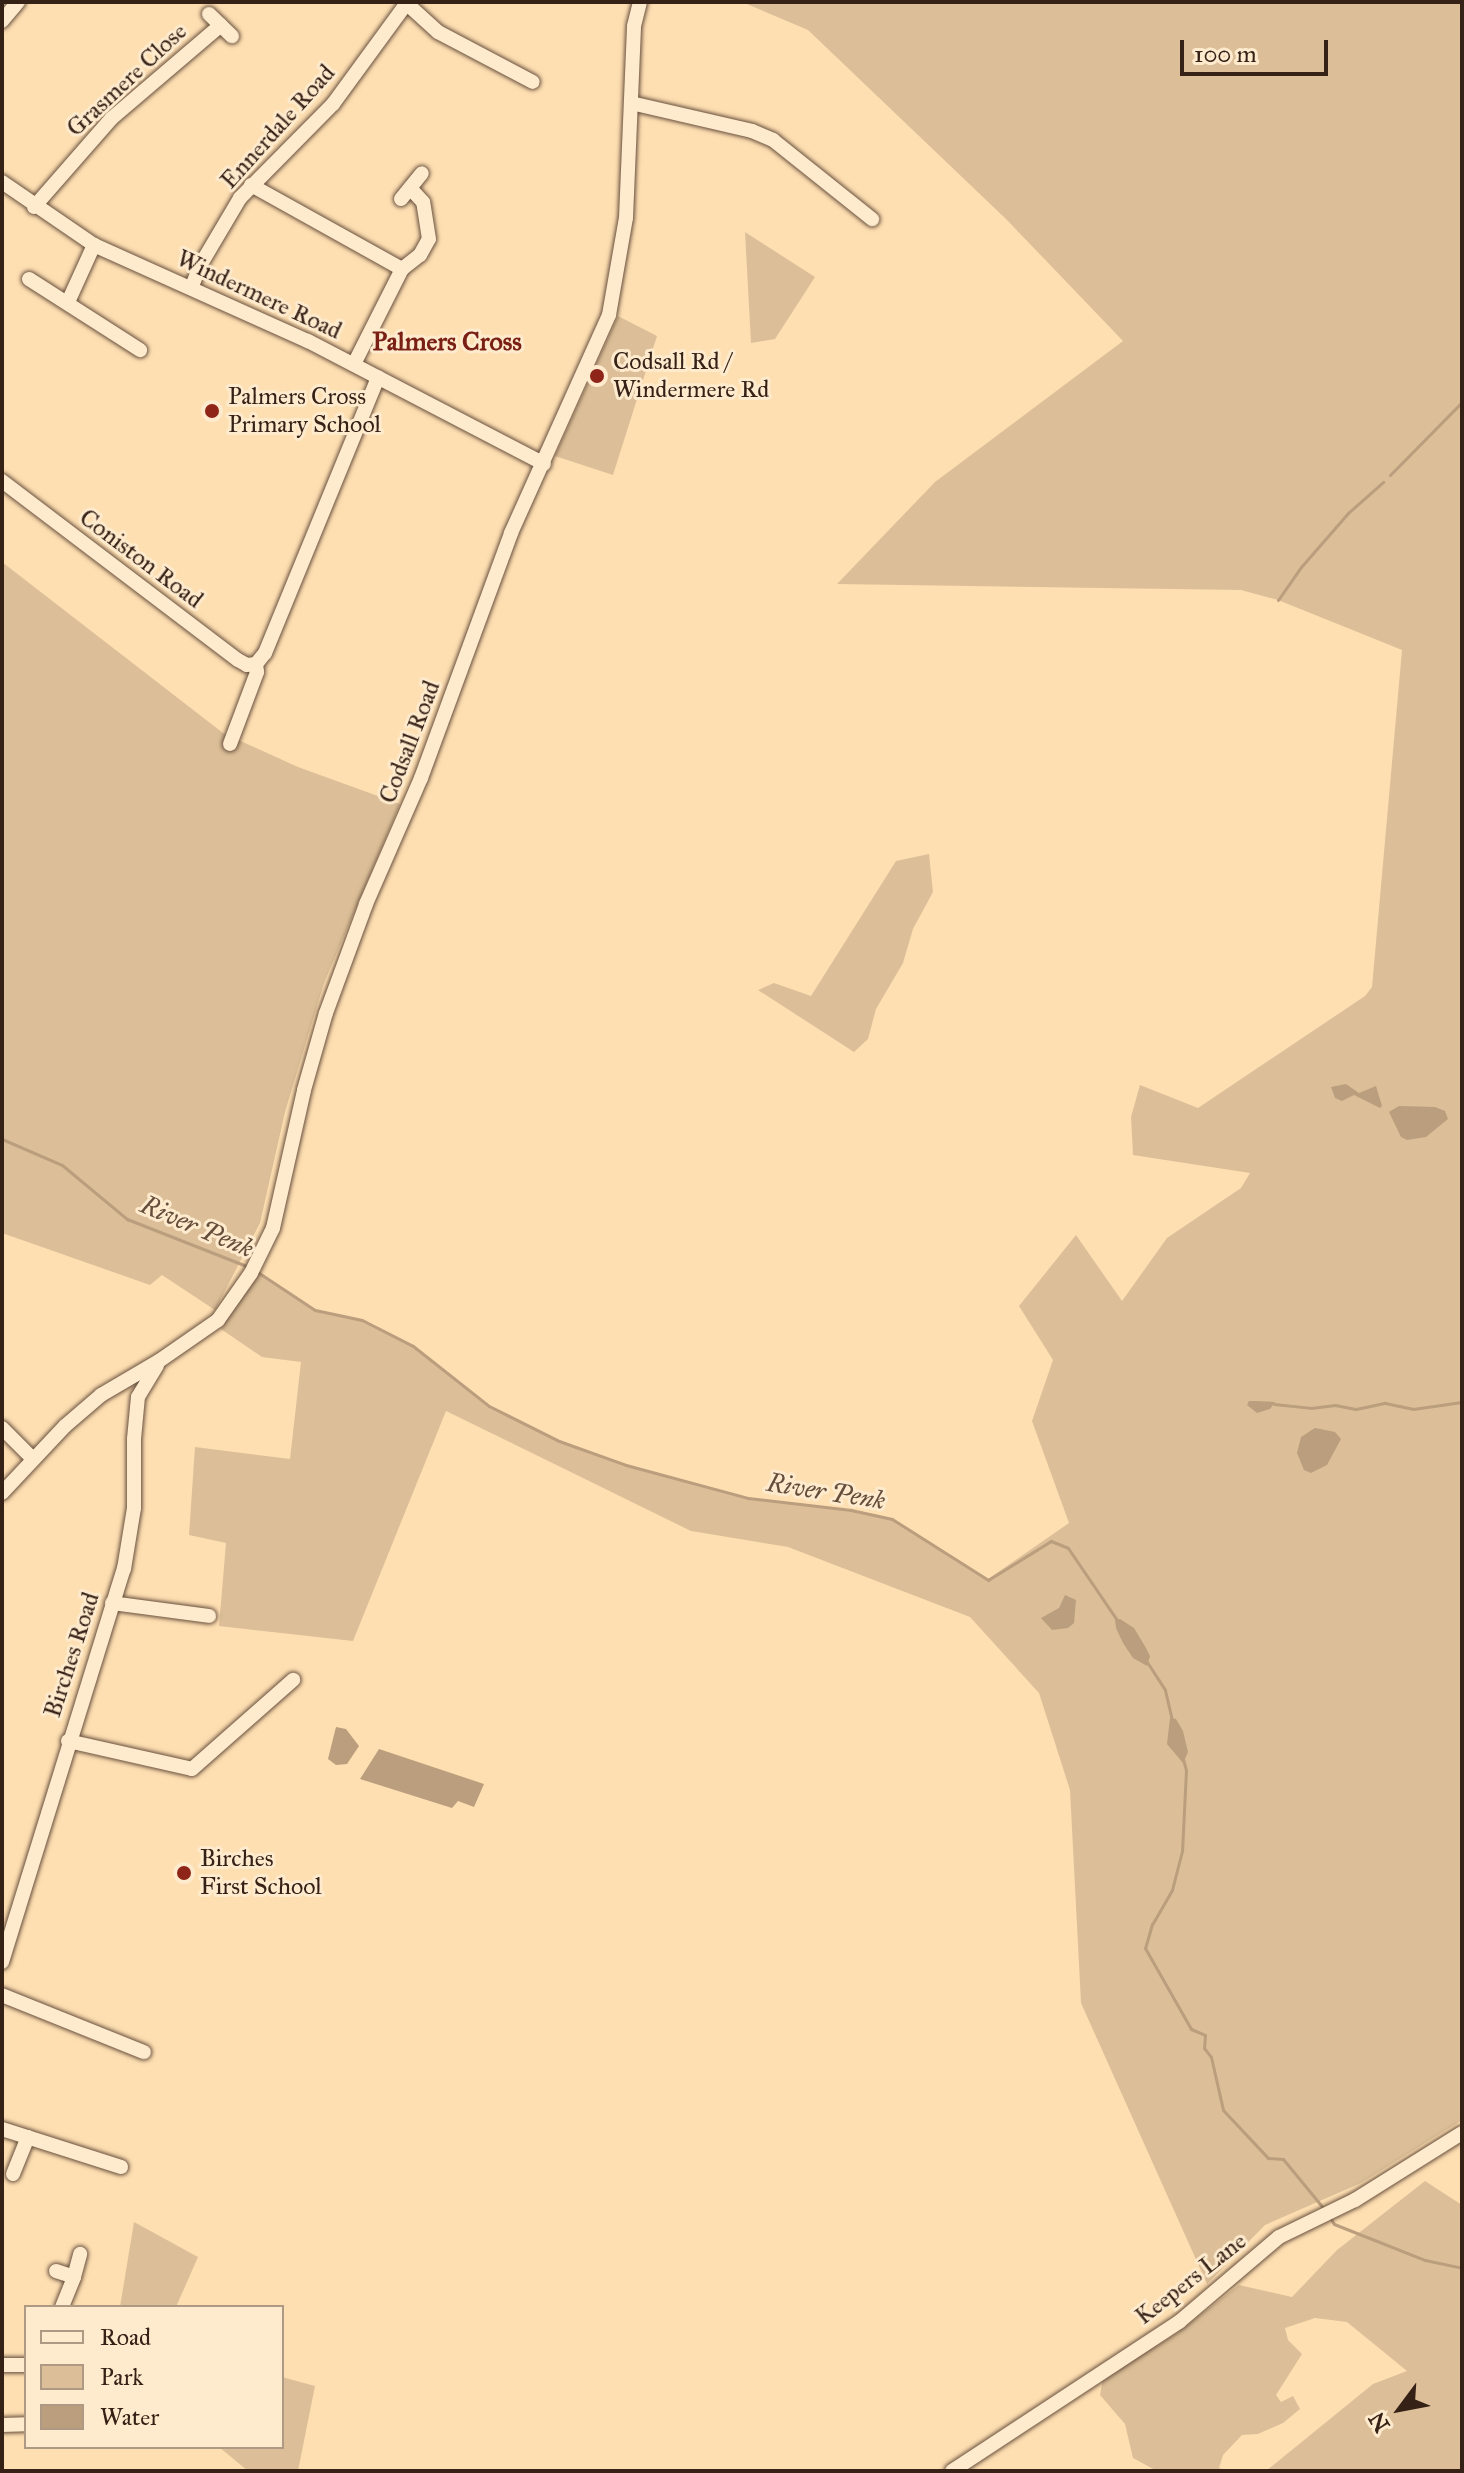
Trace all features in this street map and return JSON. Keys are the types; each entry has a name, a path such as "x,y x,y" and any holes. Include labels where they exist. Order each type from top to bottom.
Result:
{"street":[{"path":"2,21 18,2"},
{"name":"Codsall Road","path":"2,1493 101,1395 159,1361 218,1320 251,1273 273,1228 304,1090 326,1013 366,904 421,778 511,533 594,353 615,290 626,218 634,26 640,2"},
{"path":"406,3 438,32 533,82"},
{"name":"Ennerdale Road","path":"192,286 201,264 251,185 333,104 406,3"},
{"name":"Grasmere Close","path":"209,14 232,36"},
{"name":"Grasmere Close","path":"34,207 112,118 221,25"},
{"path":"631,103 752,131 773,140 872,219"},
{"path":"354,364 402,269 420,255 429,239 423,202 405,194 422,173"},
{"name":"Windermere Road","path":"2,182 34,207 94,245 192,286 354,364 544,464"},
{"path":"251,185 402,269"},
{"path":"68,302 94,245"},
{"path":"29,279 140,350"},
{"path":"230,744 257,672 256,664 265,653 378,377"},
{"name":"Coniston Road","path":"2,481 238,660 247,665 256,664"},
{"name":"Birches Road","path":"2,1962 68,1741 124,1569 134,1508 134,1439 138,1397 159,1361"},
{"path":"2,1428 33,1459"},
{"path":"112,1603 209,1616"},
{"path":"68,1741 192,1769 293,1680"},
{"path":"2,1995 144,2052"},
{"path":"2,2129 121,2167"},
{"name":"Keepers Lane","path":"952,2471 1179,2322 1279,2237 1355,2200 1462,2133"},
{"path":"13,2174 28,2137"},
{"path":"63,2305 80,2254"},
{"path":"56,2271 74,2277"},
{"path":"2,2365 24,2365"},
{"path":"2,2425 24,2424"}],"green space":[{"path":"742,2 1462,2 1462,2120 1361,2183 1265,2225 1207,2284 1081,2003 1070,1790 1039,1693 970,1617 788,1547 691,1531 446,1411 353,1641 219,1626 226,1543 189,1535 195,1447 290,1459 301,1362 262,1357 221,1329 256,1272 315,1310 362,1320 413,1346 489,1406 559,1441 626,1465 747,1498 851,1510 892,1519 988,1579 1069,1523 1032,1421 1053,1360 1019,1306 1076,1235 1122,1301 1167,1238 1241,1188 1250,1173 1133,1155 1131,1117 1140,1085 1198,1108 1365,996 1372,987 1402,650 1278,600 1241,590 837,584 935,482 1123,341 1007,220 808,30"},
{"path":"745,232 815,277 775,339 751,343"},
{"path":"618,316 657,336 613,475 555,456"},
{"path":"2,562 223,733 298,767 400,804 324,983 285,1112 260,1223 215,1310 162,1275 150,1285 2,1233"},
{"path":"929,854 933,892 913,929 903,963 876,1009 868,1039 854,1052 758,990 774,983 811,996 896,861"},
{"path":"1425,2181 1462,2205 1462,2471 1266,2471 1373,2384 1407,2371 1347,2322 1315,2318 1285,2328 1288,2340 1302,2354 1276,2395 1281,2402 1293,2396 1300,2409 1283,2423 1258,2434 1242,2435 1223,2455 1219,2468 1228,2471 1157,2471 1133,2458 1125,2424 1100,2395 1103,2378 1176,2334 1239,2285 1292,2297 1337,2250"},
{"path":"134,2222 198,2257 177,2305 120,2305"},
{"path":"284,2378 315,2386 298,2471 248,2471 221,2449 284,2449"}],"water":[{"path":"1346,1084 1359,1093 1376,1086 1382,1106 1380,1108 1354,1095 1342,1101 1335,1098 1331,1087"},
{"path":"1399,1106 1435,1107 1445,1111 1448,1119 1426,1137 1407,1140 1401,1137 1389,1112"},
{"path":"1249,1401 1275,1402 1270,1409 1257,1413 1247,1405"},
{"path":"1315,1428 1335,1432 1341,1439 1327,1465 1311,1473 1304,1470 1297,1453 1301,1437"},
{"path":"1065,1595 1076,1600 1074,1623 1068,1628 1052,1630 1041,1618 1059,1608"},
{"path":"1120,1619 1134,1628 1146,1648 1150,1656 1147,1666 1133,1658 1123,1643 1115,1620"},
{"path":"1170,1718 1176,1719 1183,1731 1188,1752 1183,1763 1167,1744"},
{"path":"336,1727 346,1729 359,1746 347,1764 336,1765 328,1759"},
{"path":"379,1749 484,1784 474,1807 458,1801 452,1808 360,1779"}],"waterway":[{"path":"1390,475 1462,402"},
{"path":"1278,600 1301,567 1348,513 1383,482"},
{"name":"River Penk","path":"2,1139 62,1165 127,1219 249,1267"},
{"name":"River Penk","path":"256,1271 315,1310 362,1320 413,1346 489,1406 559,1441 626,1465 748,1498 851,1510 892,1519 988,1580 1051,1541 1068,1548 1117,1620"},
{"path":"1274,1404 1311,1408 1335,1405 1356,1409 1385,1403 1413,1409 1462,1402"},
{"name":"River Penk","path":"1147,1662 1165,1690 1172,1721"},
{"name":"River Penk","path":"1183,1759 1186,1770 1182,1851 1172,1890 1152,1924 1145,1948 1191,2029 1205,2035 1204,2048 1211,2057 1223,2110 1268,2158 1283,2159 1325,2210"},
{"name":"River Penk","path":"1329,2216 1334,2224 1425,2260 1462,2268"}],"place":[{"name":"Codsall Rd / Windermere Rd","path":"597,376"},
{"name":"Palmers Cross Primary School","path":"212,411"},
{"name":"Birches First School","path":"184,1873"}],"district":[{"name":"Palmers Cross","path":"447,342"}]}
